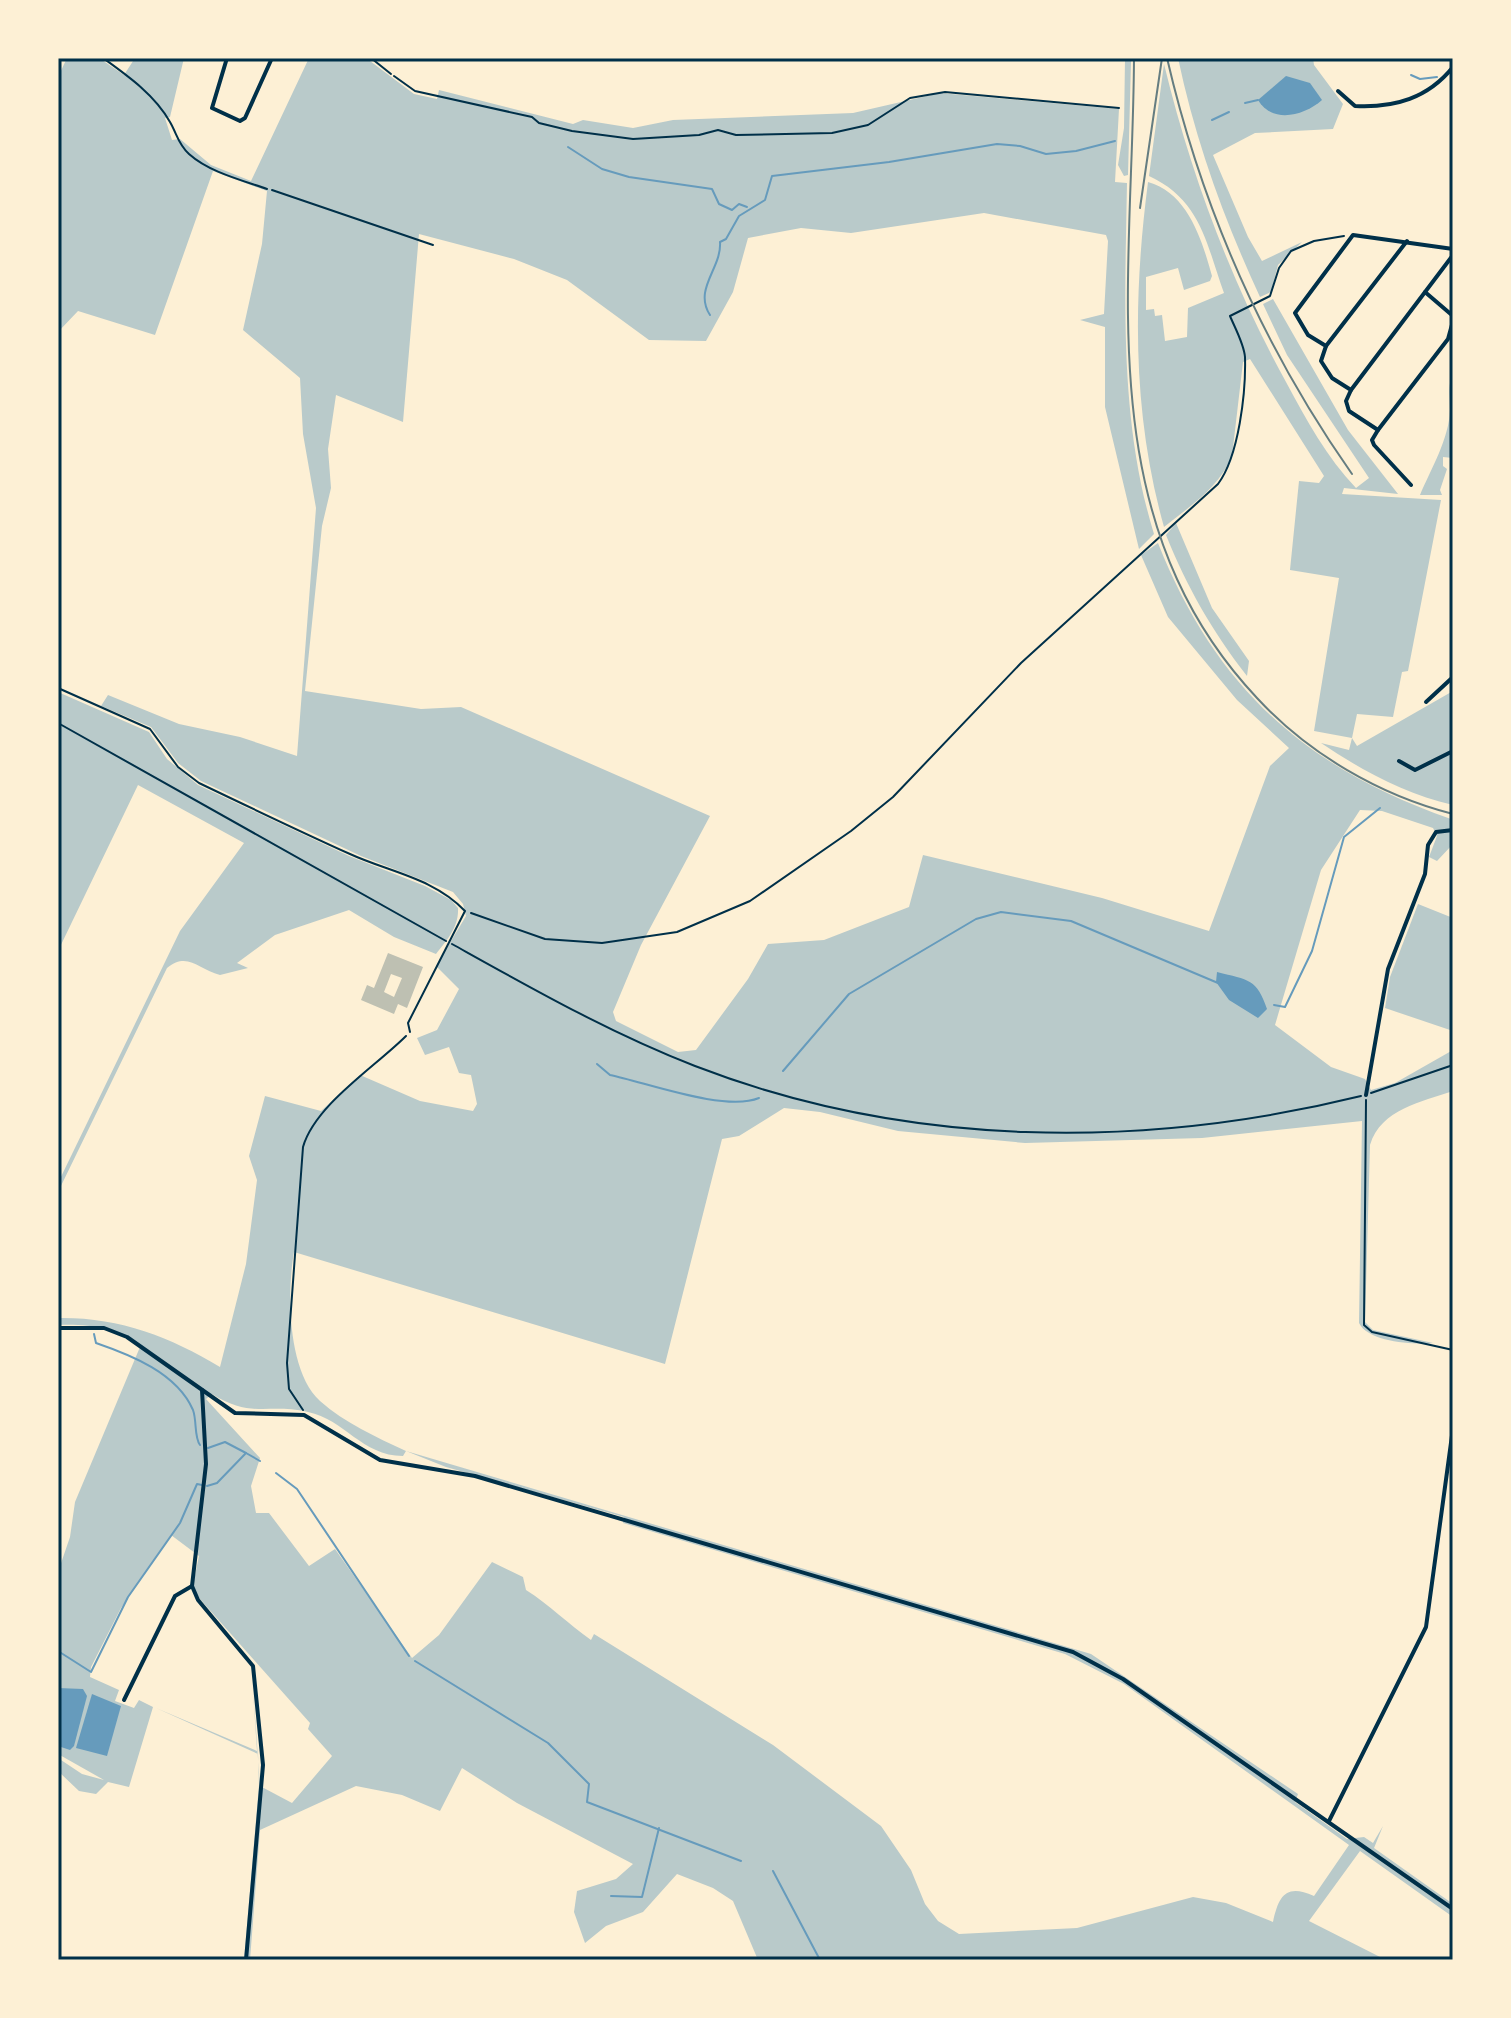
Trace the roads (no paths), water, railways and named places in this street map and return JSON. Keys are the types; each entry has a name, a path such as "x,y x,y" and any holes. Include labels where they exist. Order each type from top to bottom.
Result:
{"street":[{"path":"227,58 212,108 240,121 245,118 272,58"},
{"path":"1338,91 1355,106 1392,104 1433,89 1453,67"},
{"path":"1326,346 1308,335 1295,313 1353,235 1407,241 1453,252 1346,401 1349,411 1378,430"},
{"path":"1351,390 1332,378 1320,356 1407,241"},
{"path":"1411,485 1372,440 1448,339 1453,319 1425,292"},
{"path":"1426,702 1445,688 1453,677"},
{"path":"1399,761 1415,770 1453,751"},
{"path":"1366,1095 1388,969 1425,874 1428,845 1436,832 1453,830"},
{"path":"58,1328 104,1328 127,1337 235,1413 304,1415 380,1460 475,1476 1073,1652 1123,1679 1453,1909"},
{"path":"202,1390 204,1486 192,1586 198,1600 253,1666 263,1765 246,1960"},
{"path":"1329,1821 1423,1636 1453,1428"},
{"path":"124,1700 175,1596 192,1586"}],"lane":[{"path":"103,58 148,94 170,123 177,142 191,156 206,166 267,189"},
{"path":"371,58 391,74"},
{"path":"58,688 150,729 178,767 199,783 351,855 445,892 465,911 408,1023 410,1032"}],"water":[{"path":"1286,76 1310,83 1322,100 1306,110 1288,115 1264,108 1258,100"},
{"path":"1217,972 1250,982 1267,1009 1258,1018 1229,1000 1216,982"},
{"path":"58,1688 83,1689 87,1696 74,1746 70,1750 58,1746"},
{"path":"92,1694 121,1706 107,1756 76,1748"}],"waterway":[{"path":"1411,75 1420,79 1437,77"},
{"path":"1245,103 1258,100"},
{"path":"1212,120 1229,112"},
{"path":"710,315 706,305 706,287 717,261 720,242 726,239 739,216 765,200 772,176 889,162 997,144 1020,146 1046,154 1076,151 1115,141"},
{"path":"568,147 602,169 629,177 712,189 719,204 732,210 739,204 747,207"},
{"path":"1274,1005 1285,1007 1312,951 1344,837 1380,808"},
{"path":"783,1071 849,994 976,919 1001,912 1071,921 1218,983"},
{"path":"597,1064 610,1075 686,1095 727,1101 759,1098"},
{"path":"94,1334 96,1343 152,1367 176,1386 193,1410 200,1445"},
{"path":"208,1448 225,1442 246,1453"},
{"path":"207,1486 217,1483 246,1453 260,1461"},
{"path":"276,1473 297,1489 409,1656"},
{"path":"58,1651 91,1672 128,1597 180,1523 197,1484 202,1485"},
{"path":"415,1661 548,1743 589,1784 587,1802 741,1861"},
{"path":"611,1896 642,1897 659,1828"},
{"path":"773,1871 820,1960"}],"railway":[{"path":"1134,58 1128,312 1132,395 1144,476 1166,554 1203,628 1257,698 1277,718 1322,754 1372,784 1453,814"},
{"path":"1140,208 1162,58"},
{"path":"1167,58 1198,169 1239,275 1290,377 1352,474"}]}
